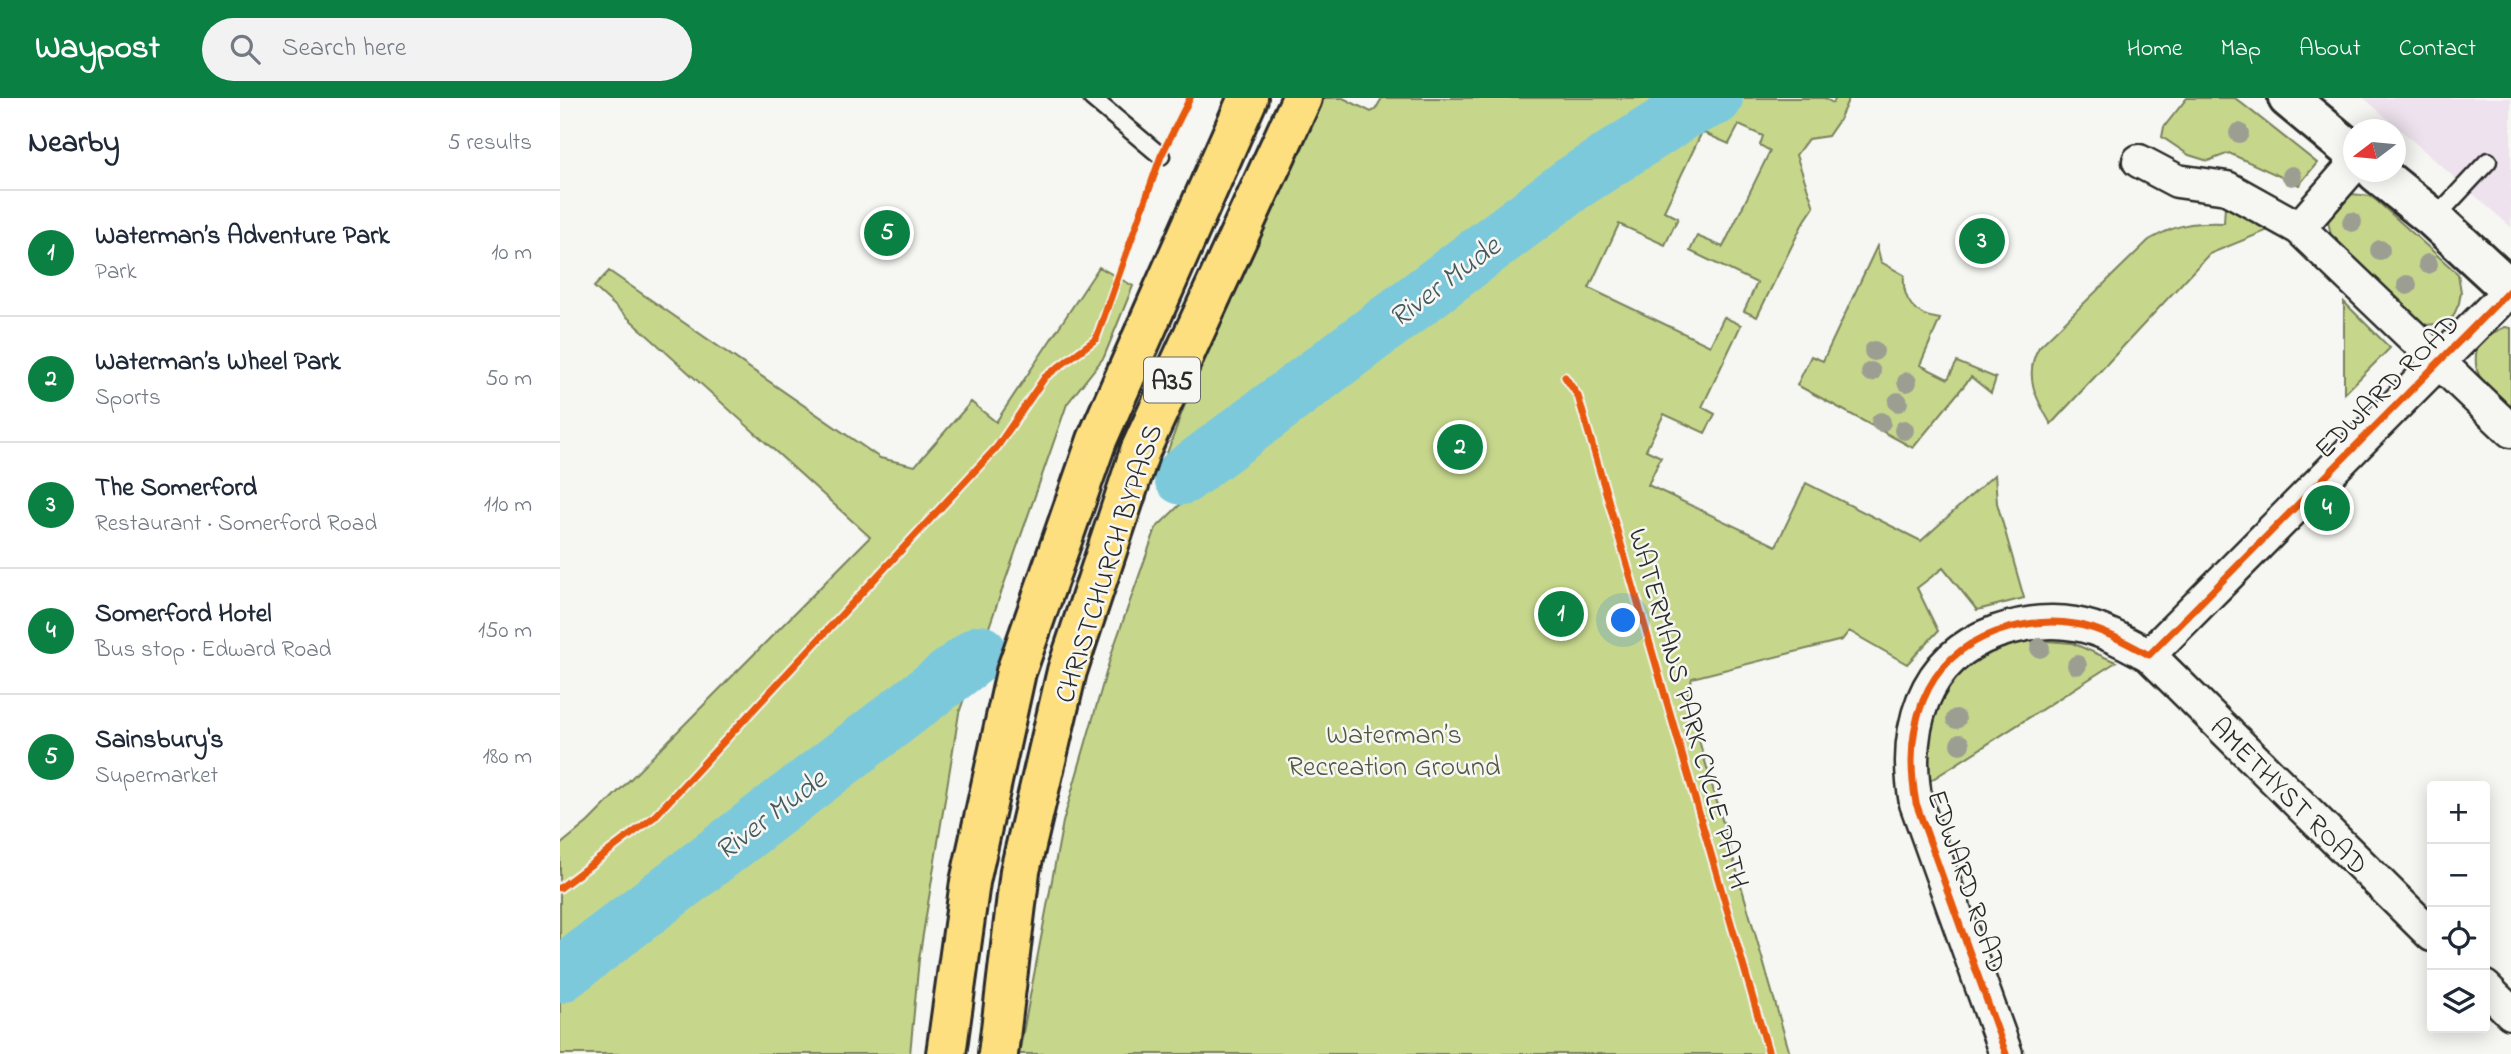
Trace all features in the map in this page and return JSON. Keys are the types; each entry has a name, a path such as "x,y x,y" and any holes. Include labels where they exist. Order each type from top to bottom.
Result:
{"main road":[{"name":"CHRISTCHURCH BYPASS","path":"946,1054 970,882 1016,672 1097,440 1248,98"},
{"name":"CHRISTCHURCH BYPASS","path":"998,1054 1020,871 1067,671 1140,451 1302,98"},
{"path":"2288,98 2343,144"},
{"path":"2388,182 2434,219 2511,290"}],"street":[{"path":"2139,161 2176,181 2227,188 2299,228 2511,431"},
{"path":"2299,228 2343,177"},
{"name":"EDWARD ROAD","path":"2007,1054 1916,803 1911,761 1914,731 1922,700 1930,683 1961,650 1986,636 2033,622 2077,624 2149,655 2511,290"},
{"name":"AMETHYST ROAD","path":"2149,655 2427,930"},
{"path":"2490,992 2511,1013"}],"lane":[{"path":"1092,98 1161,156"},
{"path":"2434,219 2488,162"}],"shaded area":[{"path":"2364,98 2511,98 2511,227 2406,135 2406,119 2388,119"}],"green space":[{"name":"Waterman’s Recreation Ground","path":"1317,98 1343,98 1371,112 1382,98 1824,98 1833,103 1836,98 1849,98 1828,136 1808,139 1796,155 1814,207 1802,225 1757,317 1744,311 1757,283 1690,251 1697,236 1723,247 1770,151 1760,145 1763,136 1739,125 1729,144 1702,132 1664,211 1678,218 1665,245 1619,224 1589,288 1710,346 1724,317 1741,325 1702,407 1715,414 1705,433 1664,414 1646,450 1661,457 1648,485 1776,546 1806,483 1921,541 1995,474 1997,503 2024,598 1977,610 1943,568 1917,588 1938,631 1907,664 1849,631 1842,640 1692,678 1687,699 1790,1054 1019,1054 1063,822 1112,652 1156,528 1191,494 1175,491 1160,472 1205,350"},
{"path":"2187,98 2235,98 2317,163 2299,185 2229,153 2208,161 2189,155 2162,137 2164,127"},
{"path":"2342,196 2370,196 2377,201 2458,274 2461,292 2453,317 2439,324 2423,325 2365,276 2331,236 2327,215"},
{"path":"2225,205 2271,229 2209,254 2051,424 2033,387 2032,367 2039,347 2149,240 2185,225 2224,223"},
{"path":"1877,246 1881,262 1904,275 1905,292 1912,305 1923,314 1940,319 1920,365 1948,379 1957,362 1996,378 1991,393 1971,377 1913,448 1797,385 1811,356 1823,361"},
{"path":"1099,267 1133,286 1104,357 1067,404 959,713 919,959 910,1054 560,1054 560,845 588,822 870,537 594,287 609,271 880,458 915,466 971,402 996,422"},
{"path":"2344,302 2390,348 2344,394"},
{"path":"2505,327 2511,328 2511,411 2487,388 2476,362 2480,339"},
{"path":"2020,639 2072,643 2116,662 1925,784 1920,748 1951,674 1998,646"}],"waterway":[{"name":"River Mude","path":"1182,477 1572,184 1685,111 1715,98"},
{"name":"River Mude","path":"560,975 980,653"}],"cycle path":[{"path":"560,888 654,817 997,447 1045,377 1096,339 1161,156 1190,98"},
{"path":"2006,1054 1916,803 1912,750 1923,701 1934,679 1950,660 1970,644 1996,632 2035,623 2055,622 2084,626 2113,636 2149,655 2510,290"},
{"name":"WATERMANS PARK CYCLE PATH","path":"1565,377 1578,396 1769,1054"}],"place":[{"name":"Sainsbury's","path":"887,233"},
{"name":"The Somerford","path":"1982,241"},
{"name":"Waterman’s Wheel Park","path":"1460,447"},
{"name":"Somerford Hotel","path":"2327,508"},
{"name":"Waterman’s Adventure Park","path":"1561,614"}]}
